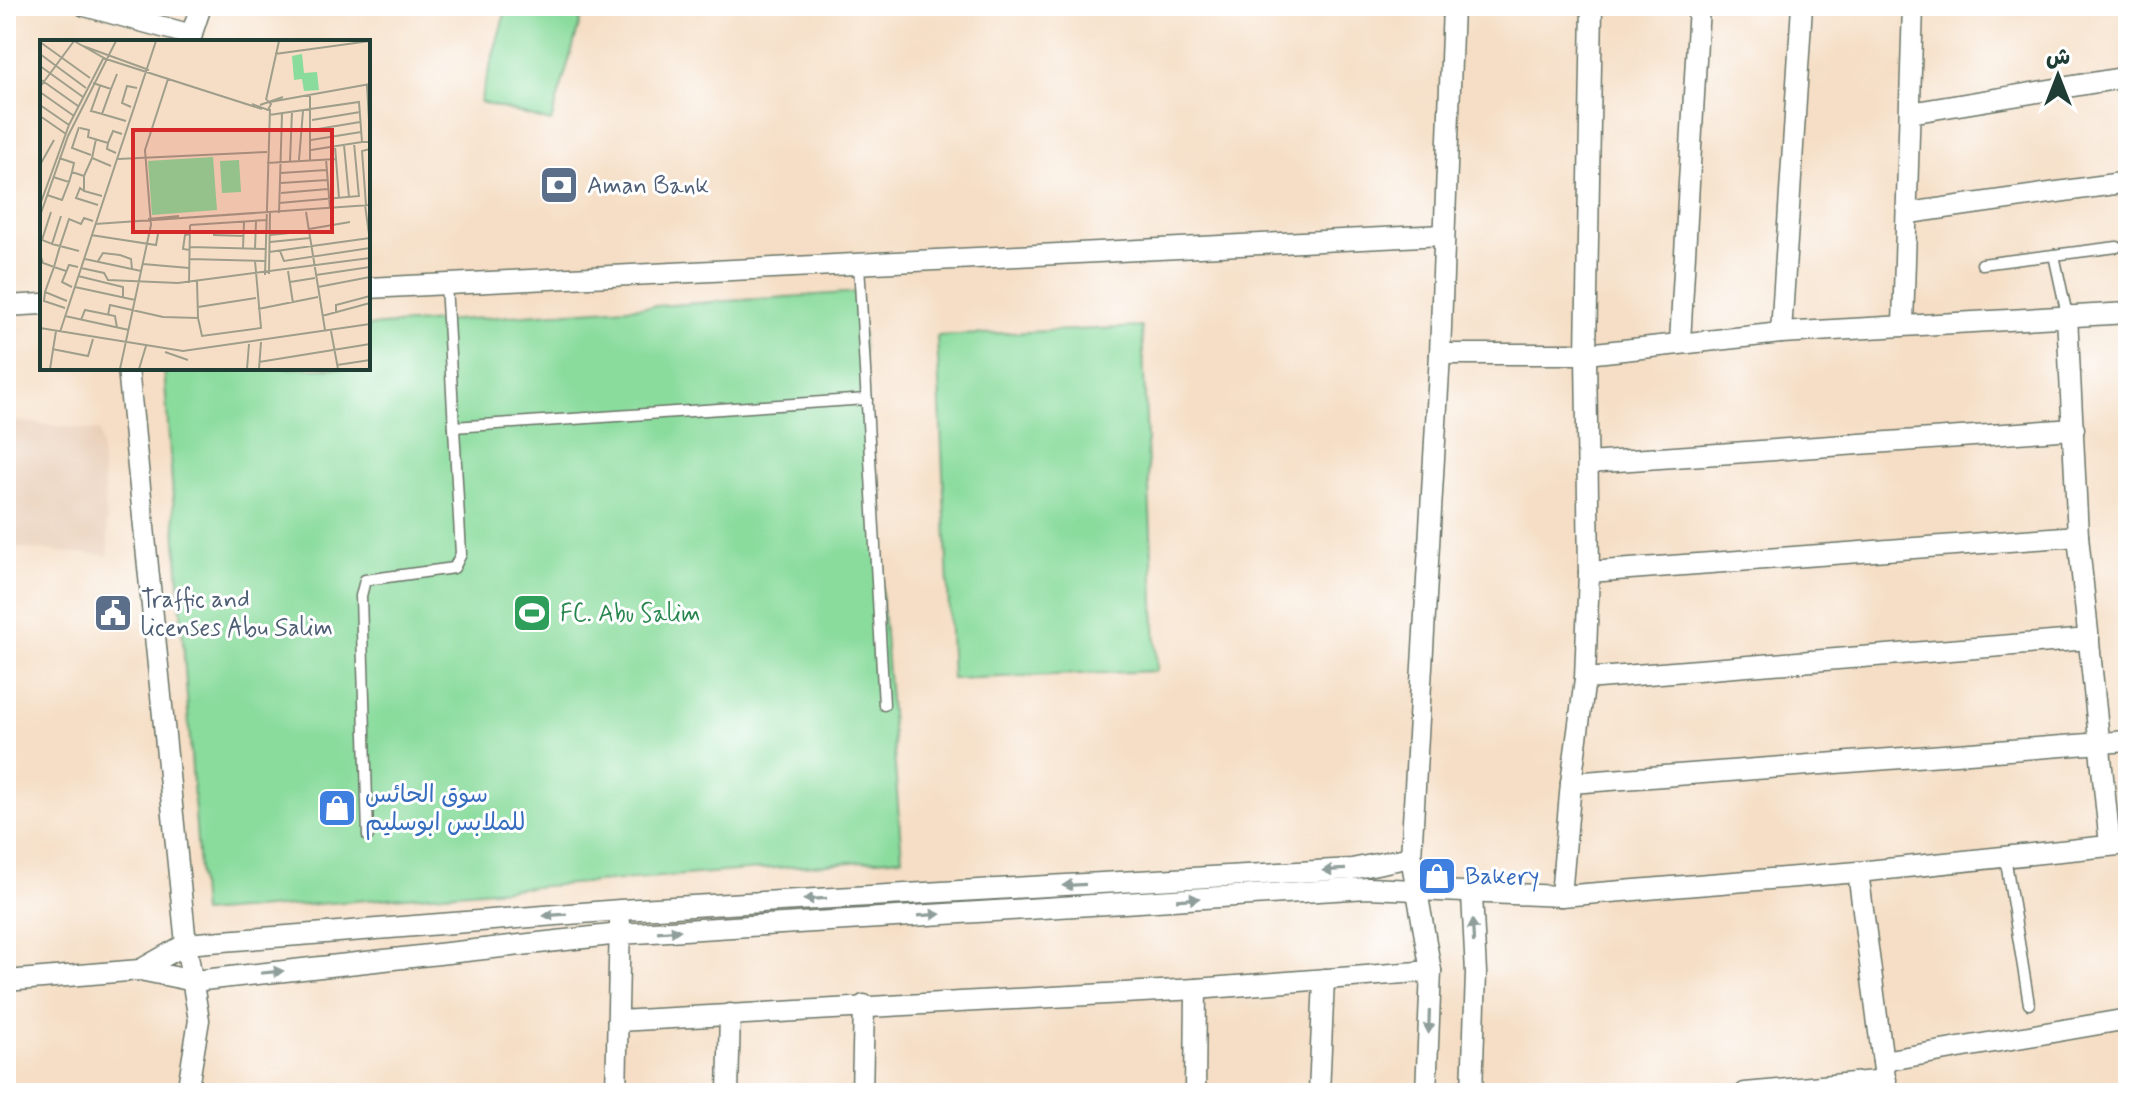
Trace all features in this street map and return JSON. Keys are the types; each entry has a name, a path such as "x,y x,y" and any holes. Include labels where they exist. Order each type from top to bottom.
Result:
{"street":[{"path":"85,6 191,39 201,6"},
{"path":"1426,1093 1431,971 1414,890 1411,857 1440,354 1453,6"},
{"path":"1561,896 1571,783 1585,679 1589,572 1586,354 1592,6"},
{"path":"1680,342 1699,6"},
{"path":"1781,333 1802,6"},
{"path":"1903,324 1909,213 1913,6"},
{"path":"1910,113 2128,77"},
{"path":"1909,213 2128,182"},
{"path":"370,288 1443,235"},
{"path":"6,306 40,304"},
{"path":"1440,354 1586,354 1781,333 2128,313"},
{"path":"6,981 140,970 194,981 620,934 1345,889 1561,896 1858,872 2119,845 2102,744 2078,536 2067,315"},
{"path":"128,370 186,944 199,1020 188,1093"},
{"path":"1588,463 2074,429"},
{"path":"1589,572 2078,536"},
{"path":"1585,679 2089,639"},
{"path":"1571,783 2128,741"},
{"path":"140,970 186,944 620,910 1352,869 1411,857"},
{"path":"1858,872 1885,1078"},
{"path":"1472,895 1476,973 1472,1093"},
{"path":"616,1093 620,910"},
{"path":"618,1021 1196,989 1431,971"},
{"path":"1319,1093 1324,979"},
{"path":"1195,1093 1196,989"},
{"path":"862,1093 864,1005"},
{"path":"728,1093 730,1014"},
{"path":"1745,1093 1885,1078 2128,1019"}],"lane":[{"path":"1982,264 2117,247"},
{"path":"2054,255 2067,315"},
{"path":"859,264 884,705"},
{"path":"368,836 361,596 365,580 454,568 461,554 446,284"},
{"path":"454,427 867,399"},
{"path":"2005,856 2029,1004"}],"shaded area":[{"path":"6,420 100,431 109,556 6,547"}],"green space":[{"path":"507,6 561,6 583,12 551,122 480,102"},
{"name":"FC. Abu Salim","path":"859,292 902,858 202,913 164,370 370,370 370,326"},
{"path":"1142,327 1157,671 952,679 937,336"}],"place":[{"name":"Aman Bank","path":"559,185"},
{"name":"Traffic and licenses Abu Salim","path":"113,613"},
{"name":"FC. Abu Salim","path":"532,613"},
{"name":"سوق الحائس للملابس ابوسليم","path":"337,808"},
{"name":"Bakery","path":"1437,876"}]}
